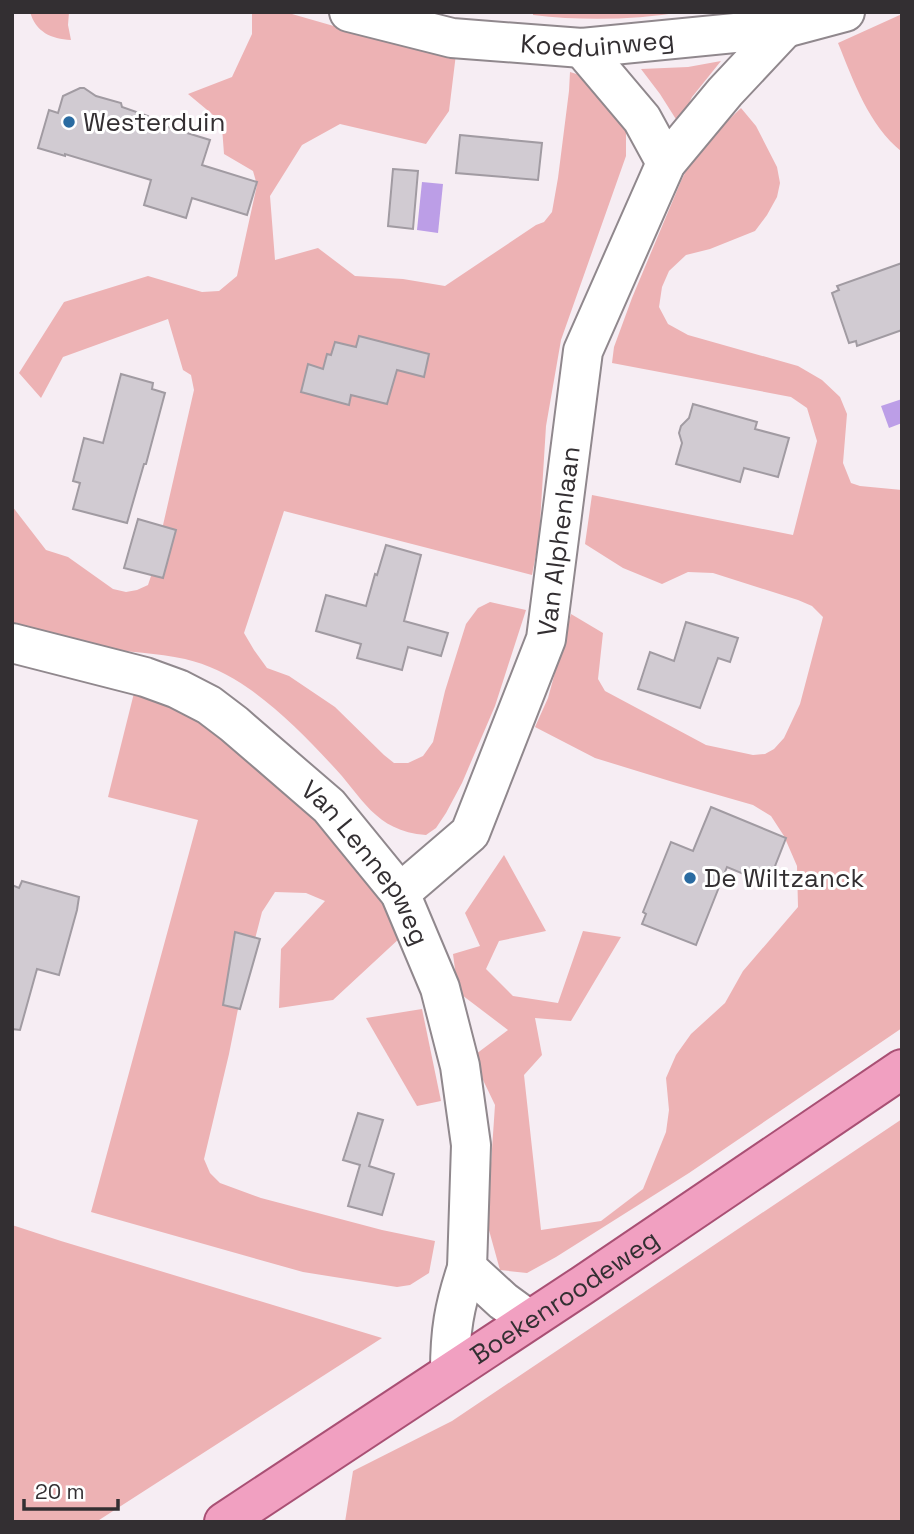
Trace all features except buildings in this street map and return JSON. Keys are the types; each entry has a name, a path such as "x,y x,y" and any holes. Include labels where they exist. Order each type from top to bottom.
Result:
{"main road":[{"name":"Boekenroodeweg","path":"224,1522 902,1069"}],"street":[{"name":"Koeduinweg","path":"349,12 452,38 582,48 785,28 845,12"},
{"name":"Van Alphenlaan","path":"400,893 470,833 546,639 583,351 666,163 725,92 785,28"},
{"path":"582,48 642,119 666,163"},
{"name":"Van Lennepweg","path":"12,643 145,677 178,689 209,705 329,807 400,893 440,988 460,1066 471,1145 467,1268 457,1298 451,1330 450,1372"},
{"path":"467,1268 502,1301 529,1320"}],"shaded area":[{"path":"30,12 69,12 71,40 45,33 36,25"},
{"path":"252,12 285,12 365,35 456,54 449,111 426,144 340,124 302,145 270,196 275,260 318,248 355,276 403,279 445,286 544,222 552,212 570,72 583,76 626,128 626,156 561,340 546,426 539,539 532,575 284,511 244,633 267,668 289,676 335,707 394,763 408,763 423,756 433,742 445,691 466,624 478,608 490,602 526,610 495,706 462,783 436,828 426,835 394,827 382,819 291,724 259,696 226,674 185,659 89,646 12,624 12,506 46,550 68,557 113,589 126,592 148,585 194,390 191,375 183,370 168,319 63,357 41,398 19,373 64,302 148,276 202,292 219,291 237,276 257,185 253,171 224,154 222,127 212,114 188,94 232,77 252,34"},
{"path":"533,12 683,12 589,19 533,15"},
{"path":"902,14 902,152 890,141 871,115 838,43"},
{"path":"721,61 692,97 679,124 641,69 688,67"},
{"path":"741,108 756,126 777,167 780,183 777,197 755,231 710,249 686,255 669,271 662,287 659,307 668,324 688,335 798,366 822,380 840,397 847,414 843,463 851,483 902,490 902,1028 689,1173 556,1257 527,1273 500,1270 487,1223 495,1105 472,1057 508,1030 458,992 453,954 480,946 465,913 504,855 546,931 499,941 486,969 513,996 558,1003 583,931 621,937 571,1021 535,1018 542,1055 524,1075 541,1230 601,1221 643,1189 666,1132 669,1110 666,1078 676,1055 691,1034 725,1003 743,971 798,907 797,866 784,836 771,816 753,805 595,758 535,727 548,698 571,614 603,633 598,679 605,691 706,745 753,755 765,754 784,738 800,704 823,617 812,606 713,573 688,572 662,584 623,568 585,544 592,495 793,535 817,441 807,408 791,397 612,363 614,347 632,298 695,152"},
{"path":"422,182 443,184 438,233 417,230"},
{"path":"902,399 902,423 889,428 881,406"},
{"path":"135,689 201,717 335,831 365,870 401,937 333,1000 279,1008 281,949 325,901 306,893 275,892 262,912 204,1159 210,1173 220,1183 261,1198 435,1241 429,1273 410,1285 397,1287 303,1272 91,1212 198,820 108,797"},
{"path":"422,1009 441,1101 417,1106 366,1018"},
{"path":"902,1119 902,1522 345,1522 353,1471 452,1421"},
{"path":"12,1225 382,1338 96,1522 12,1522"}],"place":[{"name":"Westerduin","path":"69,122"},
{"name":"De Wiltzanck","path":"690,878"}]}
